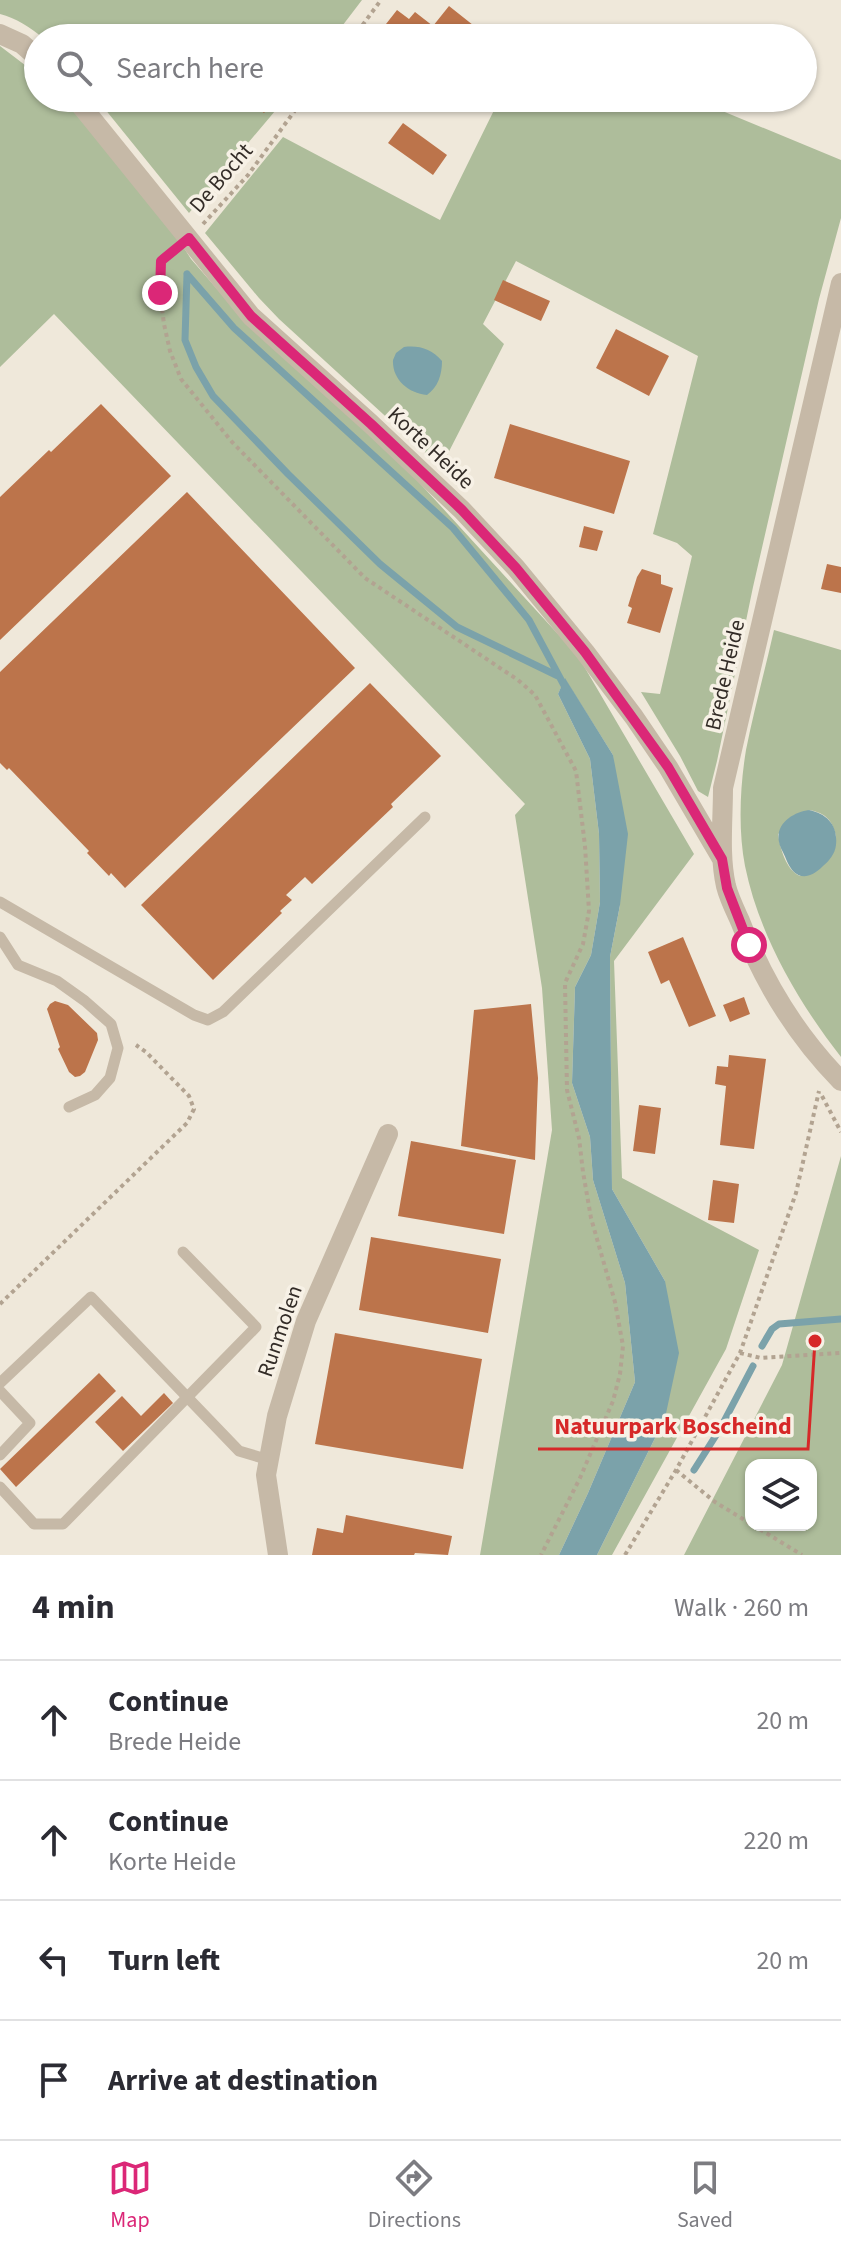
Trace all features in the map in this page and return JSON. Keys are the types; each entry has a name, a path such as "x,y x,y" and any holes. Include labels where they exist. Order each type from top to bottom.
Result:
{"street":[{"path":"0,34 24,46"},
{"name":"Korte Heide","path":"86,112 251,316 451,500 516,568 634,717 668,767 722,859"},
{"name":"Brede Heide","path":"841,283 723,788 722,859 727,888 749,945 783,1010 821,1061 841,1081"},
{"name":"Runmolen","path":"278,1555 266,1475 277,1416 306,1321 388,1134"}],"lane":[{"path":"0,902 194,1015 208,1020 223,1012 425,817"},
{"path":"0,937 18,965 57,981 111,1024 118,1048 110,1078 95,1095 69,1107"},
{"path":"0,1487 34,1524 63,1524 256,1327 183,1252"},
{"path":"0,1383 91,1297 239,1451 269,1460"},
{"path":"0,1391 30,1423 0,1455"}],"path":[{"path":"363,24 381,0"},
{"name":"De Bocht","path":"294,112 248,175 189,238 161,261 160,293 164,324 181,379 232,442 365,578 518,680 535,695 576,771 589,911 583,944 565,983 567,1090 579,1138 591,1218 615,1302 623,1346 613,1401 580,1478 541,1555"},
{"path":"0,1304 187,1123 194,1109 189,1096 139,1045 118,1048"},
{"path":"625,1555 740,1353 796,1193 819,1090 841,1132"},
{"path":"740,1353 761,1358 841,1353"},
{"path":"676,1470 715,1502 745,1520"},
{"path":"763,1531 802,1555"}],"green space":[{"path":"0,0 362,0 344,24 24,24 0,14"},
{"path":"0,46 24,64 24,112 74,112 105,144 170,226 191,259 244,320 405,467 578,656 694,854 614,961 622,1178 759,1250 726,1349 612,1555 597,1555 665,1418 665,1281 612,1189 610,957 620,905 613,755 565,679 558,694 590,759 599,834 600,902 591,955 575,987 572,1083 590,1137 593,1180 625,1283 635,1382 559,1555 480,1555 552,1130 542,988 515,815 525,804 54,314 0,367"},
{"path":"107,112 274,112 189,213"},
{"path":"493,112 725,112 841,160 841,218 819,299 708,797 698,791 641,692 660,694 692,556 677,543 653,534 698,356 516,261 483,324 504,344 441,467 279,319 205,233 283,137 440,220"},
{"path":"774,630 841,650 841,1057 782,967 760,917 745,866 741,823 744,764","holes":["809,810 827,818 836,836 800,876 787,864 778,834"]},
{"path":"841,1156 841,1555 684,1555 782,1365"}],"water":[{"path":"404,347 425,349 442,361 439,380 427,395 402,384 395,373 393,360"},
{"path":"565,678 613,755 628,834 610,957 612,1189 665,1281 679,1353 665,1418 597,1555 559,1555 635,1382 625,1283 593,1180 590,1137 572,1083 575,987 591,955 600,902 599,834 590,759 558,694"},
{"path":"809,810 822,814 830,822 836,845 825,864 812,874 802,876 789,866 780,846 779,835 787,820"}],"building":[{"path":"449,6 472,24 435,24"},
{"path":"397,10 409,19 415,12 430,24 386,24"},
{"path":"403,123 447,155 433,175 388,143"},
{"path":"503,280 550,301 541,321 494,300"},
{"path":"616,329 669,356 649,396 596,368"},
{"path":"101,404 171,476 0,640 0,497"},
{"path":"510,424 630,461 614,514 494,478"},
{"path":"187,492 355,668 125,888 111,873 109,876 9,768 7,770 0,763 0,672"},
{"path":"584,526 603,531 597,551 579,547"},
{"path":"827,564 841,567 841,593 821,589"},
{"path":"642,569 661,575 661,584 673,588 660,633 627,623 632,608 628,606"},
{"path":"370,683 441,756 312,884 305,877 286,895 292,900 280,911 282,913 213,980 141,905"},
{"path":"683,937 716,1016 689,1027 669,980 661,984 648,952"},
{"path":"744,997 750,1014 730,1022 723,1005"},
{"path":"55,1001 68,1005 97,1033 98,1040 85,1072 80,1076 75,1077 69,1072 58,1049 60,1047 47,1009"},
{"path":"531,1004 538,1078 535,1160 461,1146 474,1010"},
{"path":"729,1055 766,1059 754,1149 720,1145 726,1086 715,1084 717,1066 728,1067"},
{"path":"639,1105 661,1108 655,1154 633,1151"},
{"path":"411,1141 516,1160 504,1234 398,1216"},
{"path":"713,1180 739,1184 734,1223 708,1220"},
{"path":"371,1237 501,1259 488,1333 359,1310"},
{"path":"335,1333 482,1359 463,1469 315,1444"},
{"path":"99,1373 116,1391 16,1487 0,1469"},
{"path":"164,1393 173,1403 123,1451 95,1422 122,1396 141,1416"},
{"path":"346,1515 452,1536 448,1555 312,1555 317,1528 343,1533"}],"waterway":[{"path":"187,274 234,328 453,528 529,620 566,689"},
{"path":"187,274 185,340 213,396 380,564 457,627 558,676"},
{"path":"762,1346 772,1329 779,1324 841,1319"},
{"path":"716,1427 720,1429 753,1366"},
{"path":"694,1470 720,1429"}],"place":[{"name":"Natuurpark Boscheind","path":"815,1341"}],"route":[{"path":"160,293 161,261 189,238 251,316 462,510 516,568 585,652 668,767 722,859 727,888 749,945"}]}
